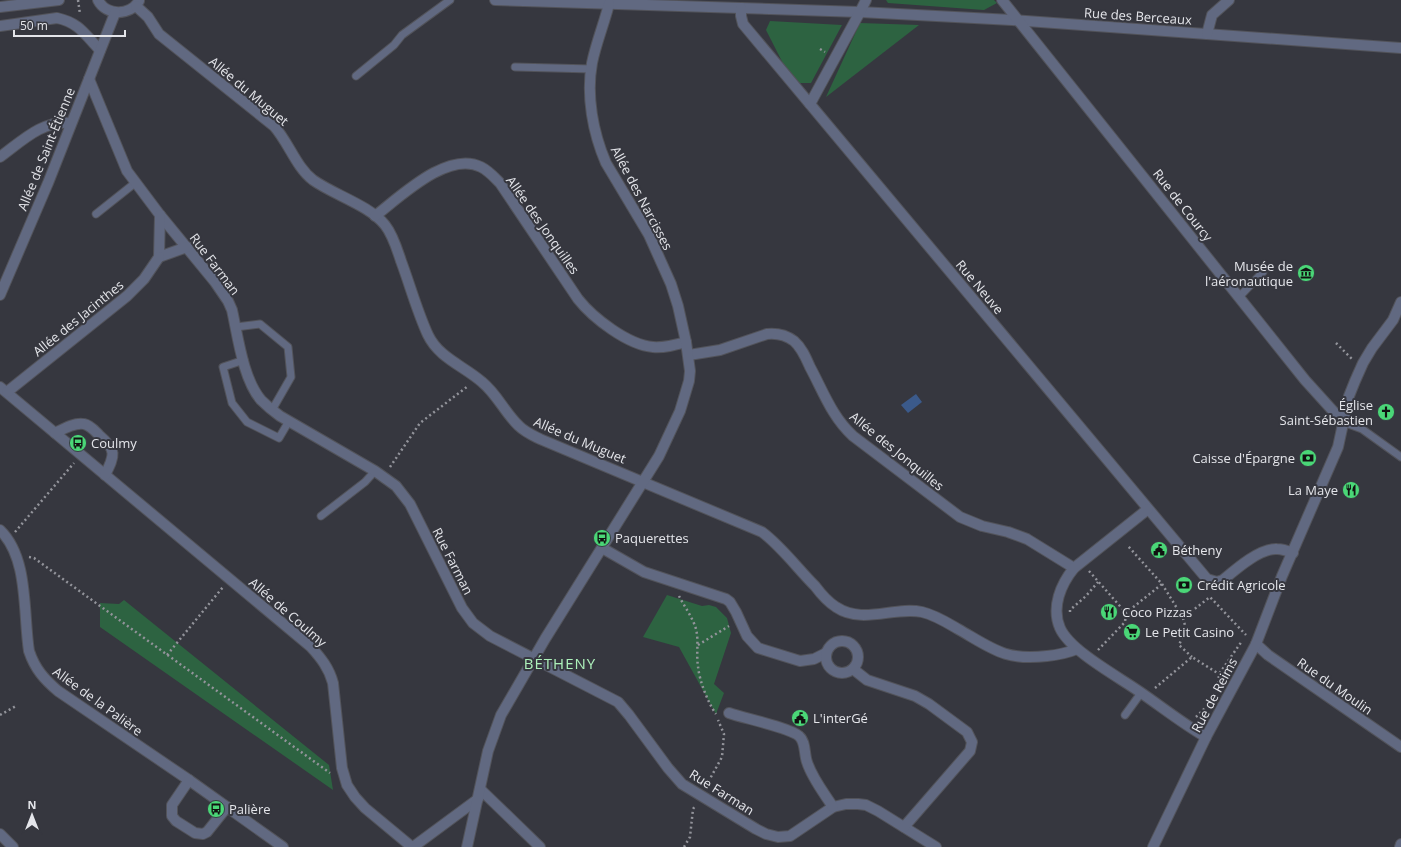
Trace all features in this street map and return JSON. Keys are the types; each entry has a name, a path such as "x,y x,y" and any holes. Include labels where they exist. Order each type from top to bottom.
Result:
{"street":[{"path":"0,7 59,0"},
{"path":"98,0 107,10 115,13 127,12 138,3"},
{"name":"Rue des Berceaux","path":"495,0 576,1 609,4 860,12 1019,21 1401,48"},
{"path":"810,104 866,0"},
{"name":"Rue de Courcy","path":"1002,0 1305,380 1343,422"},
{"path":"1207,34 1212,15 1229,0"},
{"name":"Allée du Muguet","path":"138,3 159,34 274,126 286,141 302,168 313,179 375,216 385,225 390,233 432,343 446,357 478,378 489,388 514,420 525,431 540,439 762,532 774,542 828,601 842,611 868,615 910,611 923,612 938,618 1007,655 1024,658 1064,654 1077,649"},
{"name":"Allée des Narcisses","path":"467,847 488,751 496,726 510,698 534,658 644,482 671,433 680,411 689,381 689,355 678,306 649,235 612,175 601,152 592,115 590,97 592,69 609,4"},
{"name":"Rue Neuve","path":"741,8 743,24 1207,579 1217,582 1223,580 1258,554 1271,549 1278,549 1293,553"},
{"name":"Allée de Saint-Étienne","path":"0,296 48,183 115,13"},
{"path":"0,26 57,18 66,20 73,23 81,30 100,50"},
{"name":"Rue Farman","path":"89,79 122,160 135,183 215,282 228,301 236,327 247,375 257,394 272,410 380,473 396,486 410,504 462,608 473,623 481,630 618,702 676,778 688,788 756,829 785,842 797,832 833,808 851,803 866,805 936,847"},
{"path":"0,157 42,126 71,122"},
{"name":"Allée des Jonquilles","path":"375,216 424,179 440,169 449,165 458,164 480,166 500,184 578,299 592,315 609,327 641,345 648,347 662,347 686,342"},
{"path":"160,215 159,257 187,247"},
{"name":"Allée des Jacinthes","path":"4,390 128,296 144,279 159,257"},
{"name":"Rue de Reims","path":"1153,847 1206,737 1256,644 1282,576 1338,447 1349,396 1361,368 1372,348 1393,320 1401,302"},
{"name":"Allée des Jonquilles","path":"689,355 720,350 767,334 787,337 802,350 834,413 842,425 853,436 960,517 982,526 1008,532 1027,539 1078,565"},
{"name":"Allée de Coulmy","path":"4,390 311,647 329,670 333,683 342,768 347,784 355,797 365,808 412,847"},
{"path":"55,433 78,424 89,426 109,444 112,449 113,455 105,475"},
{"path":"1148,509 1078,565 1068,576 1061,589 1057,620 1063,634 1077,649 1141,692 1189,727 1206,737"},
{"name":"Allée de la Palière","path":"0,530 9,540 16,554 22,577 29,651 32,661 42,676 58,691 189,780 282,847"},
{"path":"602,548 644,572 726,599 730,602 747,636 758,648 800,661 814,659 826,653"},
{"path":"840,641 853,645 857,651 858,657 857,664 854,669 844,674 833,672 826,664 826,653 829,647 840,641"},
{"name":"Rue du Moulin","path":"1256,644 1268,655 1401,747"},
{"path":"854,669 867,680 915,696 929,704 967,732 972,742 970,751 904,827"},
{"path":"729,714 796,733 801,737 809,768 833,808"},
{"path":"189,780 172,805 172,816 176,821 195,833 202,834 207,832 227,807"},
{"path":"412,847 479,794 540,847"},
{"path":"0,834 13,847"}],"lane":[{"path":"356,76 394,44 402,35 450,0"},
{"path":"515,68 592,69"},
{"path":"96,214 135,183"},
{"path":"1239,297 1263,272"},
{"path":"236,327 260,324 288,347 291,377 272,410"},
{"path":"244,360 224,367 232,403 247,422 279,438 289,421"},
{"path":"1343,422 1362,429 1401,457"},
{"path":"321,516 365,482 380,473"},
{"path":"1125,715 1141,692"}],"path":[{"path":"1336,343 1361,368"},
{"path":"380,473 420,423 478,378"},
{"path":"9,540 81,455"},
{"path":"1128,546 1162,584 1183,618 1186,629 1179,645 1192,657 1219,674"},
{"path":"16,554 34,558 347,784"},
{"path":"1078,565 1098,582 1126,613"},
{"path":"167,654 230,579"},
{"path":"672,582 696,628 698,667 704,687 724,734 722,757 693,809 690,837 684,847"},
{"path":"1070,615 1070,610 1086,596 1098,582"},
{"path":"1092,648 1098,650 1125,622 1126,613 1162,584"},
{"path":"1183,618 1210,597 1246,635 1219,674 1218,695"},
{"path":"698,645 740,620"},
{"path":"1153,690 1192,657"},
{"path":"1194,719 1213,700"},
{"path":"0,715 16,706"},
{"path":"716,714 729,714"}],"green space":[{"path":"886,0 994,0 997,3 984,10 888,3"},
{"path":"770,21 842,25 811,83 793,83 766,30"},
{"path":"860,23 919,25 826,97"},
{"path":"667,595 702,606 709,605 716,607 727,618 731,633 714,684 724,693 716,714 679,647 643,637"},
{"path":"124,600 329,765 333,790 100,627 100,603 119,604"}],"water":[{"path":"916,394 922,402 908,413 901,405"}],"place":[{"name":"Musée de l'aéronautique","path":"1306,273"},
{"name":"Église Saint-Sébastien","path":"1386,412"},
{"name":"Coulmy","path":"78,443"},
{"name":"Caisse d'Épargne","path":"1308,458"},
{"name":"La Maye","path":"1351,490"},
{"name":"Paquerettes","path":"602,538"},
{"name":"Bétheny","path":"1159,550"},
{"name":"Crédit Agricole","path":"1184,585"},
{"name":"Coco Pizzas","path":"1109,612"},
{"name":"Le Petit Casino","path":"1132,632"},
{"name":"L'interGé","path":"800,718"},
{"name":"Palière","path":"216,809"}],"district":[{"name":"BÉTHENY","path":"560,664"}]}
